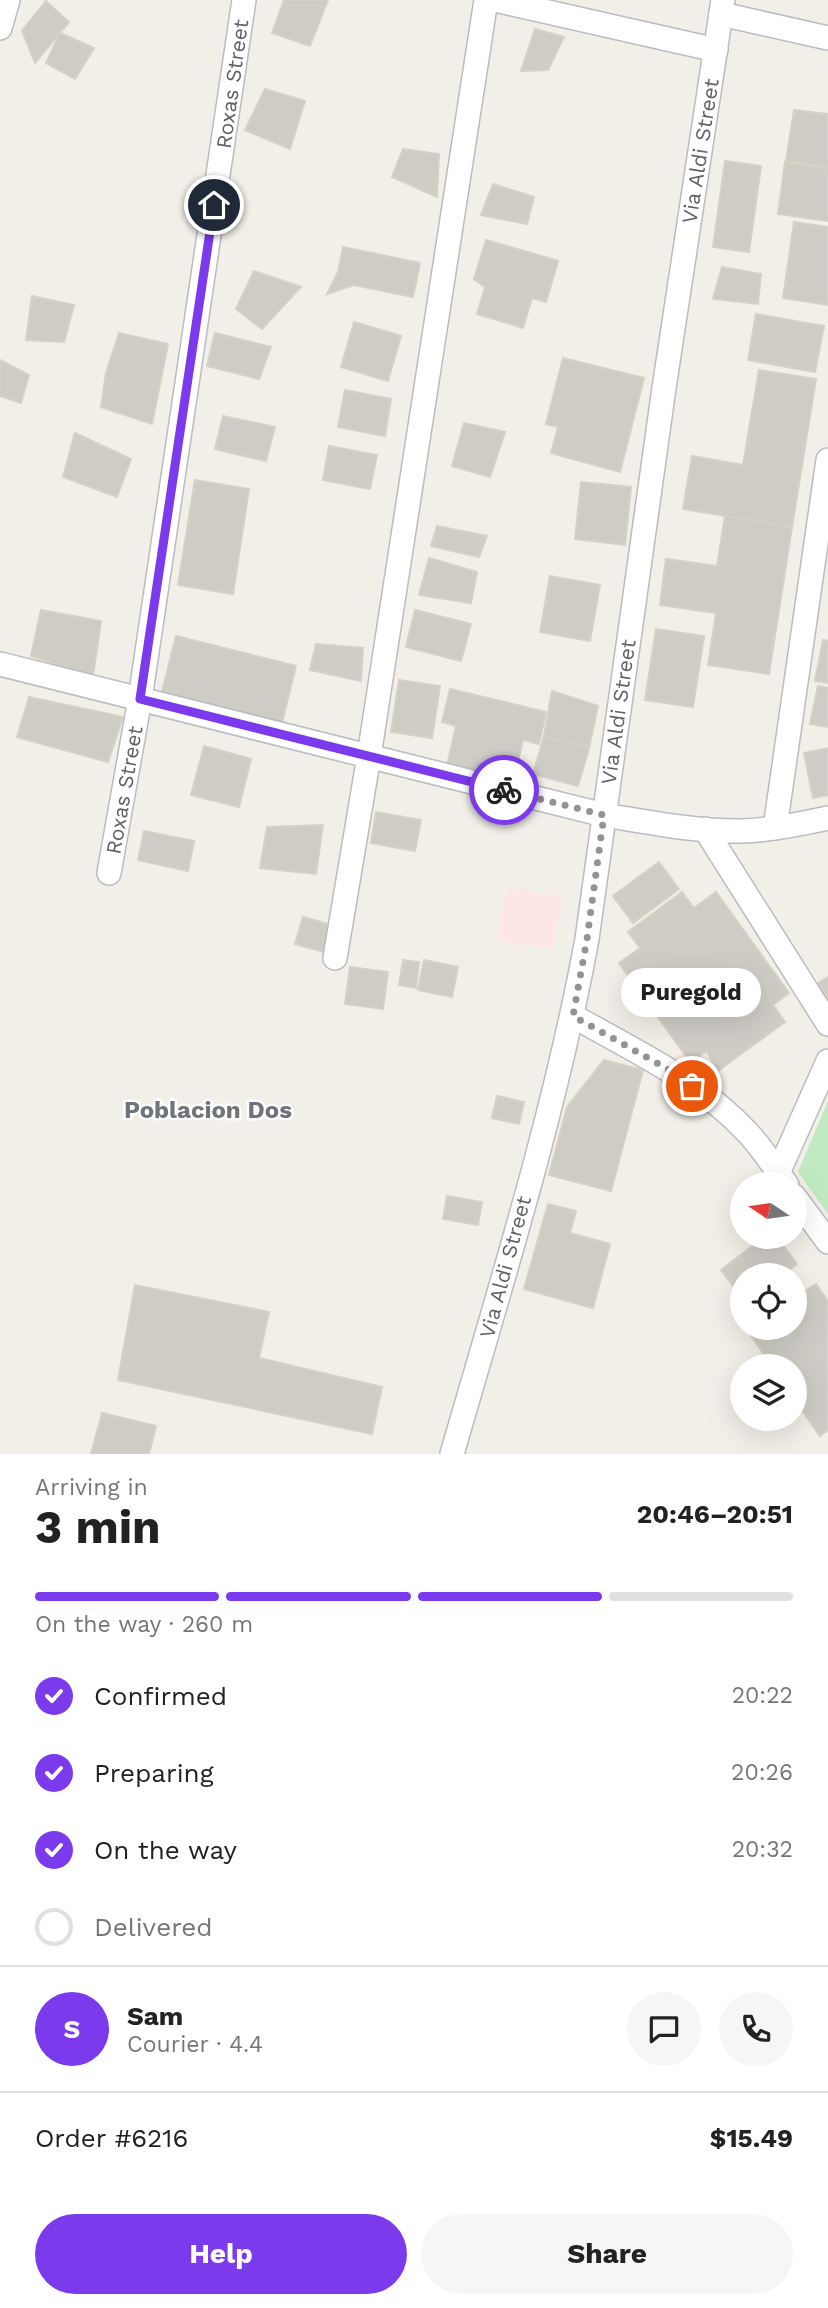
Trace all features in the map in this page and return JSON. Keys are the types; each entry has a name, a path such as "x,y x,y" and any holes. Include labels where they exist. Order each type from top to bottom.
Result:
{"street":[{"path":"0,29 8,0"},
{"name":"Roxas Street","path":"109,873 140,699 244,0"},
{"path":"335,958 369,756 486,0"},
{"path":"495,0 716,50"},
{"path":"722,7 828,38"},
{"name":"Via Aldi Street","path":"452,1454 507,1266 573,1016 587,939 663,388 722,7"},
{"path":"775,828 828,460"},
{"path":"0,664 604,815 705,829 744,831 828,818"},
{"path":"705,829 828,1024"},
{"path":"573,1016 673,1072 710,1099 748,1133 778,1172"},
{"path":"786,1172 828,1061"},
{"path":"807,1214 828,1242"}],"shaded area":[{"path":"506,888 562,897 554,949 497,941"}],"green space":[{"path":"828,1101 828,1214 807,1185 807,1172 798,1172"}],"building":[{"path":"284,0 328,0 310,46 272,33"},
{"path":"46,1 69,22 35,63 22,31"},
{"path":"535,29 564,37 548,70 521,71"},
{"path":"60,33 94,48 75,79 46,63"},
{"path":"265,89 305,101 290,149 245,130"},
{"path":"794,110 828,114 828,167 786,161"},
{"path":"403,149 439,154 437,197 392,177"},
{"path":"725,161 761,166 749,252 713,247"},
{"path":"785,162 828,168 828,221 778,214"},
{"path":"493,184 534,197 527,224 481,215"},
{"path":"794,222 828,227 828,305 783,298"},
{"path":"486,240 558,261 546,302 532,298 523,328 477,314 485,287 474,279"},
{"path":"343,247 420,263 413,297 354,285 327,294 338,272"},
{"path":"722,267 761,274 758,304 713,299"},
{"path":"254,271 301,287 262,329 236,309"},
{"path":"32,296 74,305 64,342 26,340"},
{"path":"756,314 824,326 815,372 748,360"},
{"path":"354,322 401,336 388,381 341,367"},
{"path":"119,333 168,344 152,424 101,407 106,373"},
{"path":"215,333 271,347 259,379 207,366"},
{"path":"563,358 644,378 620,472 551,453 558,427 546,424"},
{"path":"0,360 29,375 21,403 0,396"},
{"path":"759,370 816,379 792,527 683,509 692,456 743,465"},
{"path":"345,390 391,399 385,436 338,427"},
{"path":"223,416 275,427 266,461 215,449"},
{"path":"464,423 505,432 490,477 452,466"},
{"path":"75,433 131,459 117,497 63,477"},
{"path":"329,446 377,455 370,489 323,480"},
{"path":"195,480 249,489 233,594 178,585"},
{"path":"581,482 631,487 625,545 575,539"},
{"path":"725,516 792,527 769,674 708,665 716,613 660,605 666,559 717,566"},
{"path":"437,526 487,536 479,557 431,546"},
{"path":"429,558 477,572 471,603 419,595"},
{"path":"550,576 600,585 590,641 540,632"},
{"path":"41,610 101,621 93,676 31,656"},
{"path":"415,610 471,624 461,661 406,647"},
{"path":"656,629 704,636 693,707 645,700"},
{"path":"176,636 296,666 282,723 162,692"},
{"path":"823,640 828,641 828,683 815,681"},
{"path":"316,644 363,648 361,681 310,670"},
{"path":"399,680 440,686 432,738 391,732"},
{"path":"818,686 828,688 828,727 810,724"},
{"path":"450,689 546,712 539,744 523,740 512,786 446,770 456,726 442,722"},
{"path":"552,691 598,706 589,748 544,736"},
{"path":"29,697 123,717 108,762 17,737"},
{"path":"544,736 589,748 578,786 533,774"},
{"path":"204,746 251,759 239,807 191,795"},
{"path":"828,748 828,795 813,798 804,753"},
{"path":"376,812 421,820 415,851 371,843"},
{"path":"323,825 316,874 260,868 267,827"},
{"path":"144,831 194,841 188,871 138,860"},
{"path":"659,862 679,889 633,923 613,896"},
{"path":"682,892 694,908 716,892 789,993 773,1005 785,1022 719,1070 706,1051 691,1063 619,963 640,948 628,932"},
{"path":"303,917 332,925 324,952 295,944"},
{"path":"403,960 419,962 416,988 399,985"},
{"path":"424,960 458,967 452,997 418,990"},
{"path":"350,967 388,972 383,1009 345,1004"},
{"path":"828,977 828,998 818,983"},
{"path":"604,1060 643,1070 611,1191 549,1175 567,1107"},
{"path":"497,1096 524,1102 519,1124 492,1118"},
{"path":"447,1196 482,1202 478,1225 443,1219"},
{"path":"548,1204 576,1211 570,1233 610,1244 593,1308 524,1289"},
{"path":"747,1250 787,1250 796,1263 730,1263"},
{"path":"730,1263 730,1282 721,1270"},
{"path":"816,1284 828,1301 828,1430 820,1436 807,1418 807,1354 763,1354 754,1340 807,1340 807,1290"},
{"path":"135,1285 269,1312 259,1358 382,1387 372,1434 118,1380"},
{"path":"102,1413 156,1426 149,1454 91,1454"}],"way so far":[{"path":"504,790 604,815 573,1016 673,1072 692,1086"}],"place":[{"name":"Puregold","path":"692,1086"}],"district":[{"name":"Poblacion Dos","path":"208,1110"}],"route":[{"path":"214,205 140,699 504,790"}]}
